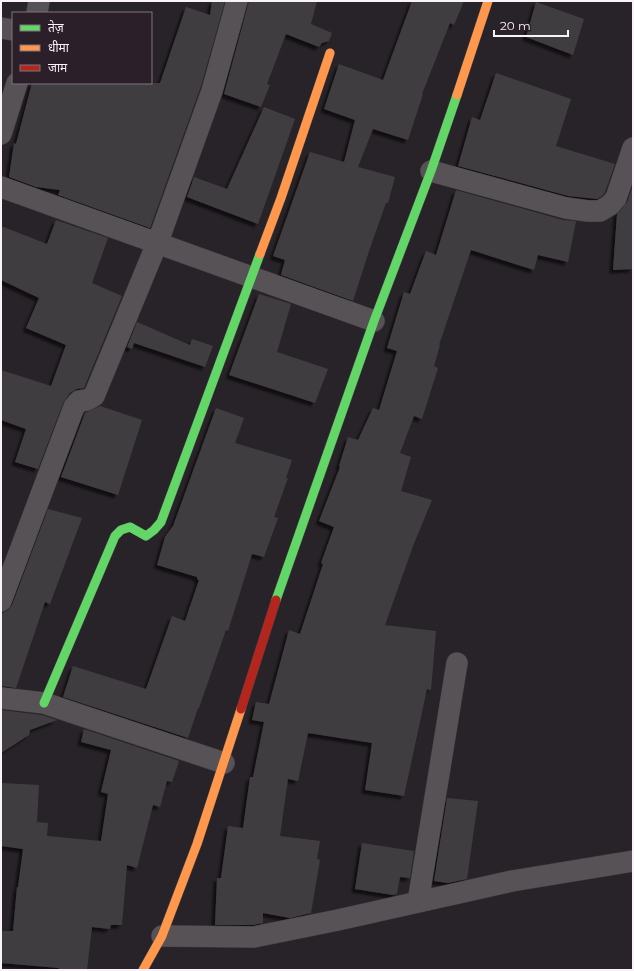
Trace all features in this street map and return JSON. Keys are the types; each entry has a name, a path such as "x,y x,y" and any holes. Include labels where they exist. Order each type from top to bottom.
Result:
{"main road":[{"path":"143,970 162,936 197,844 280,588 374,322 431,171 488,1"},
{"path":"44,703 115,536 121,530 130,528 146,536 161,522 281,198 330,53"}],"street":[{"path":"37,12 39,1"},
{"path":"1,602 74,406 80,401 87,400 94,396 157,244 212,91 237,1"},
{"path":"1,28 12,30"},
{"path":"1,134 17,84"},
{"path":"431,171 566,208 600,211 610,205 616,198 633,148"},
{"path":"1,187 374,322"},
{"path":"418,902 457,663"},
{"path":"1,698 44,703 224,763"},
{"path":"162,936 254,937 338,920 512,881 633,861"}],"building":[{"path":"212,1 225,1 201,86 150,228 58,195 60,190 36,187 9,177 14,143 16,144 32,84 160,83 186,7 210,15"},
{"path":"249,1 317,1 311,24 332,33 329,41 322,43 319,47 286,34 267,84 270,85 261,107 224,94"},
{"path":"412,1 464,1 454,25 450,23 422,94 408,140 373,129 358,167 395,177 388,203 386,203 353,301 281,275 285,260 273,256 310,152 344,162 355,120 324,109 339,64 383,80"},
{"path":"536,2 584,19 573,55 526,37"},
{"path":"496,73 571,99 556,146 615,164 605,192 602,196 597,199 568,196 458,166 472,117 480,120"},
{"path":"264,107 295,119 258,224 187,197 194,177 227,189"},
{"path":"633,185 633,269 613,270 617,214 627,202"},
{"path":"456,190 563,220 576,221 568,262 538,255 534,270 471,250 439,345 434,366 438,368 422,419 414,416 400,453 411,457 401,491 432,500 413,546 385,625 436,631 431,690 427,689 404,796 365,790 372,743 308,733 298,781 288,779 280,836 320,841 317,859 320,860 311,913 290,918 263,913 263,923 253,925 215,925 217,878 221,878 228,826 243,828 250,777 253,777 264,722 252,720 256,702 269,704 289,630 300,634 323,564 321,563 334,527 319,521 340,467 339,466 348,437 358,440 373,408 379,410 397,351 387,348 404,292 410,294 426,251 436,255"},
{"path":"56,220 108,238 92,283 122,296 84,388 77,389 70,393 63,403 38,469 15,462 26,429 1,420 1,370 51,386 66,345 26,328 39,298 1,280 1,226 47,244"},
{"path":"259,294 291,304 277,352 328,369 315,403 229,375"},
{"path":"137,322 190,345 192,339 213,346 205,367 134,343 132,349 127,347"},
{"path":"100,406 142,420 118,495 61,477 85,413"},
{"path":"216,408 244,418 235,443 292,460 286,478 288,478 274,517 278,518 264,557 252,554 228,631 226,630 188,738 63,697 73,666 146,689 172,616 185,621 199,580 197,577 157,565 165,537 173,526"},
{"path":"48,509 82,518 50,604 45,602 16,688 1,686 1,614 8,610 12,605"},
{"path":"1,710 42,715 57,720 30,730 29,735 1,753"},
{"path":"84,729 179,761 172,782 167,781 160,807 153,805 137,868 127,865 122,925 111,925 110,929 92,927 87,970 58,970 59,968 1,963 1,931 13,931 17,887 23,849 1,846 1,783 39,785 37,822 48,823 47,836 101,841 108,794 101,792 111,750 81,742"},
{"path":"447,798 478,801 467,879 448,883 434,881"},
{"path":"362,843 414,851 410,878 400,877 397,894 393,895 355,889"}],"traffic: fast":[{"path":"276,600 374,321 431,171 457,95"},
{"path":"44,703 115,536 121,530 130,527 146,536 161,522 260,254"}],"traffic: slow":[{"path":"457,95 488,1"},
{"path":"260,254 281,198 330,53"},
{"path":"143,970 162,936 197,844 241,709"}],"traffic: jam":[{"path":"241,709 276,600"}]}
